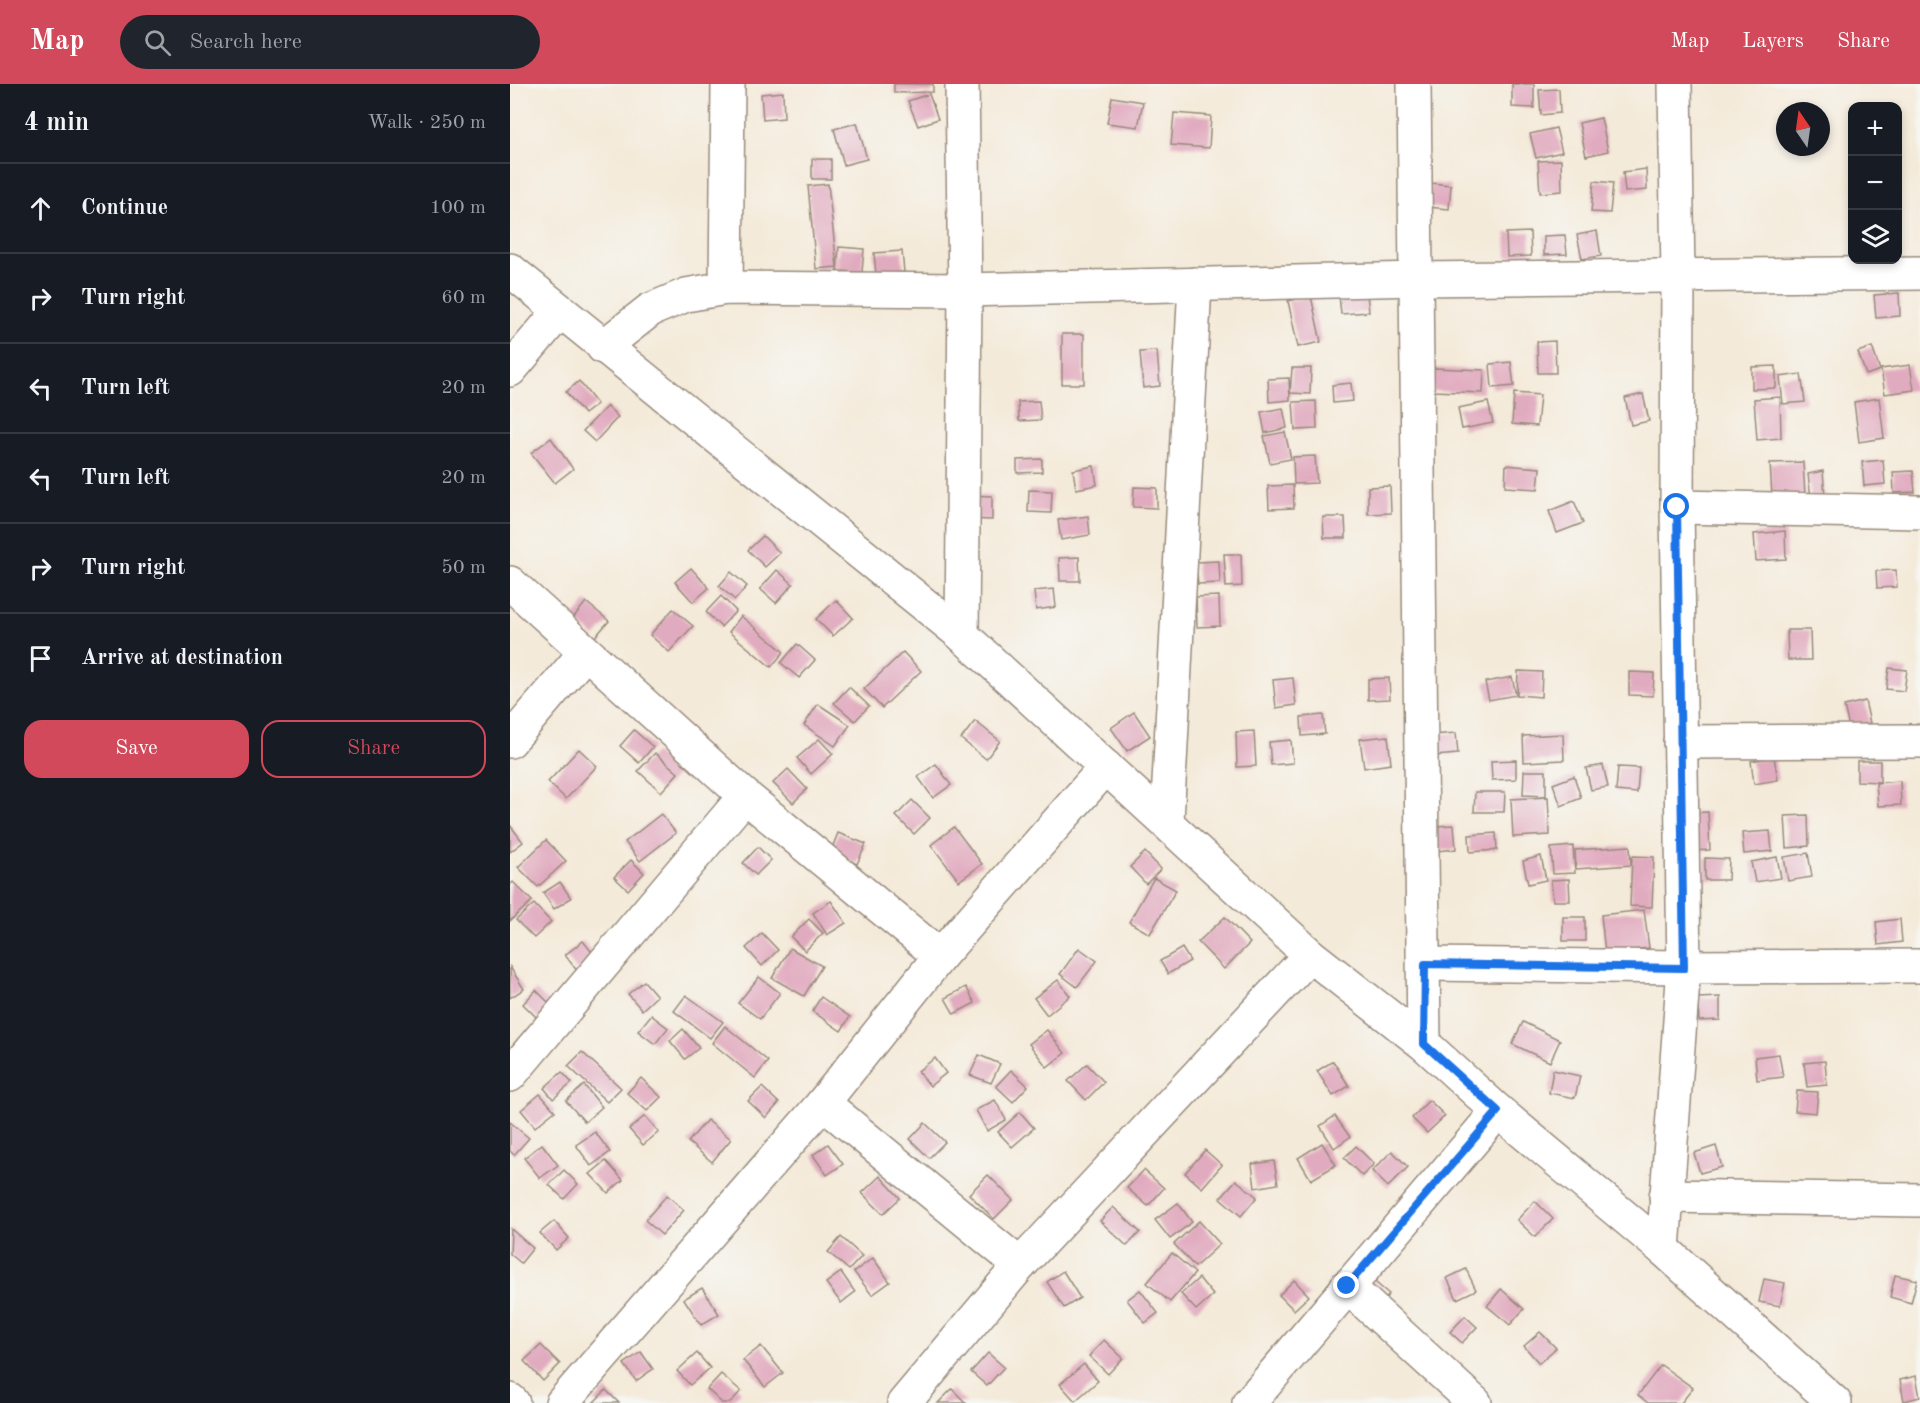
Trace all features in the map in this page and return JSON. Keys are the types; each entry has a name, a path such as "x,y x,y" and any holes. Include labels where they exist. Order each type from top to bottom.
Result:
{"street":[{"path":"726,288 728,84"},
{"path":"962,84 965,290 962,635"},
{"path":"1414,84 1418,279 1424,1044"},
{"path":"1663,1249 1684,968 1677,507 1678,277 1675,84"},
{"path":"510,270 962,635 1167,821 1310,955 1424,1044 1498,1111 1663,1249 1835,1403"},
{"path":"603,346 650,310 686,295 726,288 965,290 1418,279 1920,273"},
{"path":"1167,821 1196,284"},
{"path":"510,370 560,311"},
{"path":"1677,507 1920,512"},
{"path":"510,583 745,796 940,956"},
{"path":"510,741 585,653"},
{"path":"1680,742 1920,741"},
{"path":"562,1403 823,1103 940,956 1106,767"},
{"path":"510,1075 745,796"},
{"path":"904,1403 1020,1265 1310,955"},
{"path":"1425,964 1684,968 1920,966"},
{"path":"823,1103 1020,1265"},
{"path":"1250,1403 1347,1286 1498,1111"},
{"path":"1666,1196 1920,1200"},
{"path":"1347,1286 1475,1403"},
{"path":"510,1400 513,1403"}],"building":[{"path":"894,84 933,84 933,92 894,93"},
{"path":"1512,84 1534,84 1534,108 1512,107"},
{"path":"1559,89 1560,113 1541,115 1539,90"},
{"path":"783,92 784,118 763,120 761,94"},
{"path":"929,94 938,119 918,126 908,101"},
{"path":"1112,97 1143,102 1138,127 1107,123"},
{"path":"1174,113 1211,116 1209,148 1171,145"},
{"path":"1601,118 1608,151 1586,156 1579,123"},
{"path":"857,123 867,159 844,165 834,129"},
{"path":"1556,128 1562,152 1536,158 1530,134"},
{"path":"812,159 831,159 831,179 812,179"},
{"path":"1561,160 1562,191 1540,193 1538,161"},
{"path":"1646,169 1647,190 1625,192 1623,172"},
{"path":"1594,181 1613,183 1610,213 1591,212"},
{"path":"1430,183 1451,185 1449,209 1427,207"},
{"path":"828,184 837,267 816,269 808,186"},
{"path":"1597,231 1601,256 1582,259 1577,235"},
{"path":"1530,232 1531,256 1507,257 1506,233"},
{"path":"1565,235 1567,254 1544,255 1544,236"},
{"path":"839,247 864,249 862,272 837,271"},
{"path":"902,251 904,272 876,275 874,253"},
{"path":"1899,293 1900,316 1876,318 1874,295"},
{"path":"1367,294 1369,312 1341,314 1339,296"},
{"path":"1311,296 1321,342 1298,347 1288,301"},
{"path":"1062,334 1084,334 1084,384 1062,384"},
{"path":"1555,341 1556,373 1538,373 1537,342"},
{"path":"1872,347 1880,370 1866,375 1858,352"},
{"path":"1157,351 1160,386 1143,388 1140,352"},
{"path":"1511,362 1514,386 1492,388 1490,364"},
{"path":"1910,365 1914,390 1885,394 1881,369"},
{"path":"1776,366 1776,388 1752,389 1752,367"},
{"path":"1292,368 1311,368 1310,394 1290,393"},
{"path":"1433,368 1484,370 1483,393 1433,391"},
{"path":"1801,374 1805,402 1783,404 1780,377"},
{"path":"1289,378 1290,400 1269,402 1268,379"},
{"path":"579,381 597,404 584,414 566,392"},
{"path":"1351,383 1353,401 1333,403 1332,385"},
{"path":"1514,393 1540,395 1537,426 1512,424"},
{"path":"1643,394 1649,421 1631,425 1625,398"},
{"path":"1780,397 1781,438 1757,440 1754,399"},
{"path":"1879,398 1884,438 1859,442 1854,402"},
{"path":"1039,401 1041,420 1019,421 1018,402"},
{"path":"1316,401 1317,429 1295,430 1293,402"},
{"path":"1488,402 1493,423 1462,429 1458,408"},
{"path":"607,406 618,417 595,442 583,431"},
{"path":"1283,408 1287,428 1265,433 1261,412"},
{"path":"1285,432 1291,459 1270,463 1264,436"},
{"path":"551,438 573,469 555,483 531,453"},
{"path":"1315,456 1317,483 1294,484 1293,457"},
{"path":"1042,459 1042,472 1017,473 1017,460"},
{"path":"1883,460 1885,484 1864,486 1862,462"},
{"path":"1803,462 1805,495 1772,496 1770,463"},
{"path":"1506,465 1540,468 1538,489 1505,487"},
{"path":"1094,466 1097,485 1076,489 1073,470"},
{"path":"1823,471 1825,496 1811,498 1808,474"},
{"path":"1913,471 1915,492 1894,493 1893,472"},
{"path":"1293,485 1294,508 1269,509 1268,486"},
{"path":"1390,486 1391,513 1368,514 1368,487"},
{"path":"1134,487 1157,488 1157,508 1133,507"},
{"path":"1029,490 1052,491 1051,513 1028,512"},
{"path":"968,495 992,496 992,520 967,519"},
{"path":"1574,501 1583,523 1557,533 1549,511"},
{"path":"1088,516 1090,535 1061,540 1058,520"},
{"path":"1323,517 1345,517 1346,538 1324,538"},
{"path":"1785,531 1786,559 1756,561 1754,534"},
{"path":"763,536 780,553 765,567 748,550"},
{"path":"1224,554 1241,554 1242,586 1226,587"},
{"path":"1079,557 1080,581 1060,581 1059,558"},
{"path":"1219,561 1220,583 1198,584 1196,562"},
{"path":"691,568 709,588 693,602 675,582"},
{"path":"777,570 793,584 776,603 760,589"},
{"path":"1896,570 1897,587 1877,588 1876,571"},
{"path":"731,572 747,586 735,600 719,586"},
{"path":"1054,589 1056,607 1036,610 1034,591"},
{"path":"721,596 736,611 721,627 706,612"},
{"path":"1219,596 1220,626 1197,627 1196,597"},
{"path":"836,600 853,618 833,636 816,619"},
{"path":"586,602 609,621 595,637 573,618"},
{"path":"673,609 693,626 669,652 650,635"},
{"path":"741,616 784,652 771,667 729,632"},
{"path":"1787,630 1810,630 1811,660 1788,660"},
{"path":"797,644 815,660 799,678 781,663"},
{"path":"903,652 921,671 882,708 864,689"},
{"path":"1889,668 1907,670 1904,691 1886,689"},
{"path":"1518,671 1542,672 1541,697 1517,695"},
{"path":"1629,672 1654,673 1653,696 1629,695"},
{"path":"1512,677 1516,695 1489,700 1485,682"},
{"path":"1293,678 1296,705 1276,708 1273,680"},
{"path":"1389,678 1390,699 1368,700 1368,679"},
{"path":"849,687 869,706 855,721 834,703"},
{"path":"1865,701 1870,723 1849,727 1844,706"},
{"path":"818,704 850,725 835,746 804,725"},
{"path":"1134,712 1150,736 1127,751 1111,728"},
{"path":"1323,715 1325,734 1302,736 1301,717"},
{"path":"975,721 1000,741 986,759 961,739"},
{"path":"634,730 653,747 639,763 620,746"},
{"path":"1254,731 1256,766 1237,767 1236,732"},
{"path":"1456,733 1458,754 1435,756 1433,735"},
{"path":"1563,734 1564,760 1524,762 1523,736"},
{"path":"1388,736 1391,764 1364,768 1360,739"},
{"path":"819,739 833,754 811,774 797,758"},
{"path":"1291,740 1293,763 1271,765 1269,742"},
{"path":"579,749 597,766 566,799 548,782"},
{"path":"655,753 678,773 661,792 638,771"},
{"path":"1774,757 1778,780 1754,784 1751,761"},
{"path":"1516,760 1516,779 1492,780 1491,761"},
{"path":"1857,761 1880,761 1880,782 1857,781"},
{"path":"936,764 951,785 933,798 918,777"},
{"path":"1603,765 1608,787 1591,790 1586,768"},
{"path":"1618,767 1639,768 1637,793 1616,791"},
{"path":"788,769 807,789 793,803 773,783"},
{"path":"1524,771 1546,771 1546,796 1523,795"},
{"path":"1574,776 1581,798 1561,806 1553,784"},
{"path":"1900,781 1901,805 1878,806 1876,783"},
{"path":"1475,792 1505,792 1504,812 1474,812"},
{"path":"1548,797 1550,835 1513,837 1511,799"},
{"path":"912,800 930,818 914,834 896,816"},
{"path":"1708,812 1710,850 1692,851 1690,813"},
{"path":"661,814 676,833 640,861 625,842"},
{"path":"1808,815 1809,846 1787,848 1785,816"},
{"path":"510,825 523,842 510,852"},
{"path":"1454,825 1456,849 1437,851 1435,826"},
{"path":"954,827 982,864 959,881 931,845"},
{"path":"1770,831 1772,851 1744,854 1742,833"},
{"path":"838,833 866,844 857,864 830,853"},
{"path":"1496,833 1497,850 1470,852 1469,835"},
{"path":"546,840 566,861 538,887 518,867"},
{"path":"1573,846 1575,873 1553,874 1551,848"},
{"path":"1630,846 1631,865 1576,869 1575,850"},
{"path":"758,847 771,860 756,875 743,863"},
{"path":"1145,852 1161,869 1146,884 1130,867"},
{"path":"1808,853 1812,877 1788,881 1784,857"},
{"path":"1541,856 1546,880 1528,884 1523,861"},
{"path":"1632,856 1654,857 1652,907 1630,906"},
{"path":"1777,857 1781,878 1755,882 1751,862"},
{"path":"1705,858 1729,859 1728,880 1705,880"},
{"path":"631,860 644,873 628,890 614,877"},
{"path":"1154,878 1176,890 1150,934 1129,922"},
{"path":"1569,879 1570,901 1553,901 1551,880"},
{"path":"513,882 532,901 510,921 510,885"},
{"path":"560,882 571,898 554,909 543,893"},
{"path":"831,901 846,923 827,935 813,913"},
{"path":"534,904 551,922 534,938 516,920"},
{"path":"1644,910 1649,948 1605,953 1601,915"},
{"path":"1225,917 1250,943 1224,969 1198,942"},
{"path":"1563,917 1585,917 1585,941 1563,941"},
{"path":"809,919 823,933 805,951 791,937"},
{"path":"1900,919 1902,942 1878,945 1876,922"},
{"path":"762,933 778,950 762,966 746,948"},
{"path":"583,941 599,961 580,975 565,955"},
{"path":"790,948 822,966 804,996 772,978"},
{"path":"1079,948 1097,961 1077,987 1060,974"},
{"path":"1182,948 1190,961 1168,974 1160,961"},
{"path":"510,967 524,989 510,998"},
{"path":"759,977 780,993 760,1019 738,1003"},
{"path":"1058,980 1070,996 1047,1015 1034,998"},
{"path":"644,981 657,996 642,1010 628,994"},
{"path":"966,987 975,1003 954,1014 945,998"},
{"path":"536,990 552,1006 538,1019 523,1004"},
{"path":"686,995 723,1022 710,1038 674,1011"},
{"path":"821,997 850,1017 841,1031 812,1011"},
{"path":"1720,997 1720,1020 1699,1021 1698,998"},
{"path":"651,1015 668,1028 655,1044 638,1031"},
{"path":"1523,1022 1560,1040 1550,1062 1512,1044"},
{"path":"725,1026 768,1061 755,1078 712,1043"},
{"path":"683,1029 699,1048 685,1059 670,1041"},
{"path":"1047,1030 1065,1053 1047,1067 1029,1044"},
{"path":"582,1052 621,1088 607,1102 568,1066"},
{"path":"1779,1054 1783,1077 1757,1080 1755,1057"},
{"path":"979,1055 1000,1064 991,1083 970,1075"},
{"path":"935,1058 946,1073 930,1086 918,1071"},
{"path":"1333,1061 1349,1086 1333,1096 1317,1071"},
{"path":"1825,1061 1827,1085 1807,1087 1804,1063"},
{"path":"1087,1064 1104,1082 1086,1100 1068,1081"},
{"path":"1011,1070 1028,1086 1013,1102 996,1086"},
{"path":"1553,1070 1580,1076 1575,1098 1549,1093"},
{"path":"562,1072 572,1083 553,1099 544,1088"},
{"path":"641,1078 661,1097 647,1111 627,1093"},
{"path":"584,1085 602,1107 585,1122 566,1101"},
{"path":"762,1087 779,1103 766,1118 748,1101"},
{"path":"1797,1091 1818,1092 1816,1113 1795,1111"},
{"path":"540,1094 555,1111 535,1127 521,1110"},
{"path":"995,1100 1006,1120 987,1131 976,1110"},
{"path":"1429,1100 1445,1116 1427,1133 1412,1118"},
{"path":"1020,1112 1034,1128 1012,1147 998,1132"},
{"path":"645,1116 659,1132 643,1145 629,1129"},
{"path":"1335,1116 1350,1137 1334,1148 1320,1126"},
{"path":"707,1120 731,1139 712,1162 688,1142"},
{"path":"510,1122 529,1138 514,1155 510,1151"},
{"path":"925,1123 945,1142 929,1158 910,1139"},
{"path":"595,1132 610,1152 591,1166 576,1145"},
{"path":"1322,1143 1336,1165 1311,1180 1298,1158"},
{"path":"542,1144 558,1165 540,1178 524,1158"},
{"path":"828,1144 843,1164 827,1175 813,1155"},
{"path":"1356,1146 1374,1164 1362,1176 1344,1158"},
{"path":"1716,1146 1722,1167 1700,1173 1694,1153"},
{"path":"1205,1150 1222,1165 1202,1188 1185,1173"},
{"path":"1392,1151 1408,1167 1388,1187 1372,1171"},
{"path":"606,1161 623,1180 608,1193 590,1174"},
{"path":"1274,1161 1278,1184 1255,1188 1252,1164"},
{"path":"564,1170 578,1184 564,1199 549,1185"},
{"path":"1144,1170 1164,1188 1148,1206 1127,1188"},
{"path":"988,1175 1013,1200 994,1219 969,1194"},
{"path":"880,1176 900,1198 883,1214 862,1193"},
{"path":"1236,1180 1257,1197 1241,1216 1220,1198"},
{"path":"667,1195 684,1210 662,1235 645,1220"},
{"path":"1535,1201 1553,1219 1535,1237 1517,1220"},
{"path":"1178,1203 1192,1222 1170,1239 1155,1220"},
{"path":"1113,1207 1140,1232 1127,1246 1100,1221"},
{"path":"554,1221 569,1238 556,1250 540,1233"},
{"path":"1199,1221 1220,1244 1195,1267 1174,1244"},
{"path":"511,1229 533,1248 521,1263 510,1254"},
{"path":"841,1237 862,1256 849,1270 828,1252"},
{"path":"1172,1253 1195,1273 1170,1302 1147,1283"},
{"path":"873,1258 890,1282 872,1295 854,1272"},
{"path":"1466,1269 1476,1290 1457,1299 1447,1278"},
{"path":"1063,1271 1080,1298 1064,1308 1047,1282"},
{"path":"841,1272 855,1292 841,1303 826,1283"},
{"path":"1895,1275 1917,1280 1911,1303 1890,1297"},
{"path":"1369,1277 1389,1294 1377,1309"},
{"path":"1199,1278 1213,1295 1196,1310 1181,1294"},
{"path":"1764,1279 1785,1283 1780,1306 1759,1302"},
{"path":"1294,1280 1309,1296 1294,1310 1279,1295"},
{"path":"702,1288 719,1314 701,1325 684,1299"},
{"path":"1501,1289 1524,1309 1510,1325 1487,1306"},
{"path":"1140,1290 1158,1313 1145,1323 1127,1300"},
{"path":"1465,1316 1477,1327 1462,1343 1450,1332"},
{"path":"1540,1332 1556,1348 1539,1363 1524,1346"},
{"path":"1104,1340 1123,1358 1108,1374 1089,1356"},
{"path":"541,1345 560,1364 543,1381 524,1361"},
{"path":"761,1346 783,1373 765,1387 743,1360"},
{"path":"641,1352 653,1369 636,1381 624,1364"},
{"path":"697,1353 710,1368 690,1385 677,1371"},
{"path":"988,1353 1004,1367 987,1386 971,1372"},
{"path":"1084,1364 1098,1381 1075,1401 1060,1384"},
{"path":"1661,1365 1693,1388 1681,1403 1648,1403 1638,1395"},
{"path":"721,1374 741,1391 730,1403 722,1403 707,1389"},
{"path":"1916,1376 1920,1397 1904,1401 1900,1380"},
{"path":"952,1389 966,1403 938,1403"},
{"path":"606,1390 619,1403 593,1403"}],"route":[{"path":"1347,1286 1498,1111 1424,1044 1425,964 1684,968 1677,507"}]}
